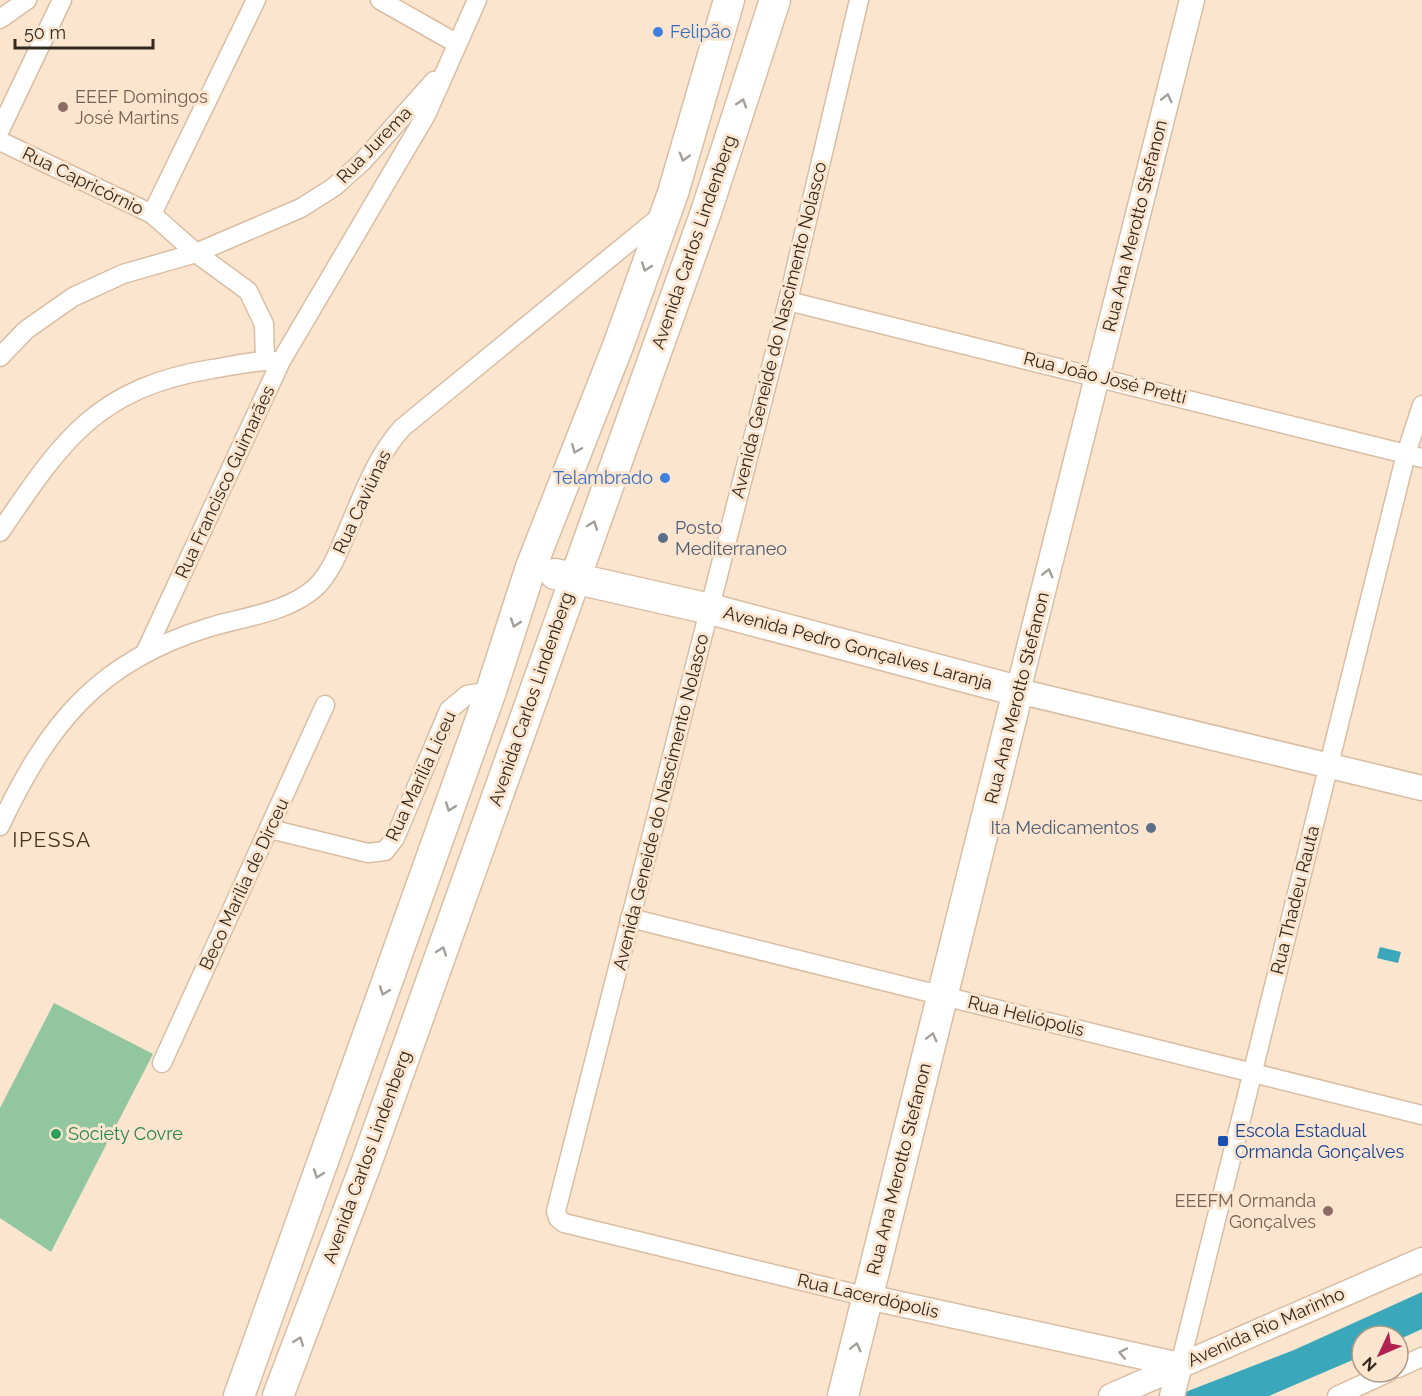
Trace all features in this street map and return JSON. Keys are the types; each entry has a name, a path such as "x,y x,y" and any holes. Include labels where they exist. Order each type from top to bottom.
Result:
{"main road":[{"name":"Avenida Carlos Lindenberg","path":"239,1396 491,691 531,567 618,346 666,212 729,0"},
{"name":"Avenida Carlos Lindenberg","path":"278,1396 370,1153 706,212 775,0"},
{"name":"Avenida Pedro Gonçalves Laranja","path":"531,567 573,580 710,609 1018,690"},
{"name":"Rua Ana Merotto Stefanon","path":"843,1396 1018,690"}],"street":[{"path":"0,19 27,0"},
{"path":"0,130 62,0"},
{"path":"152,214 256,0"},
{"path":"380,0 456,43"},
{"name":"Rua Jurema","path":"426,115 477,0"},
{"name":"Avenida Geneide do Nascimento Nolasco","path":"558,1218 556,1211 788,301 859,0"},
{"name":"Rua Ana Merotto Stefanon","path":"1018,690 1192,0"},
{"name":"Rua Jurema","path":"0,357 26,330 73,297 123,274 196,253 302,208 334,187 363,161 444,70"},
{"name":"Rua Francisco Guimarães","path":"145,653 273,361 426,115"},
{"name":"Rua Capricórnio","path":"0,141 152,214 196,253 248,291 264,324 273,361"},
{"name":"Rua Caviúnas","path":"145,653 186,634 291,603 315,588 333,565 381,458 402,428 666,212"},
{"name":"Rua João José Pretti","path":"788,301 1414,456"},
{"path":"0,532 54,454 94,414 134,390 174,376 273,361"},
{"name":"Rua Thadeu Rauta","path":"1173,1396 1329,765 1414,456 1422,405"},
{"path":"0,826 31,764 65,717 103,681 145,653"},
{"name":"Avenida Pedro Gonçalves Laranja","path":"1018,690 1422,788"},
{"name":"Rua Marília Liceu","path":"270,829 368,853 385,851 395,838 449,710 467,695 491,691"},
{"name":"Beco Marília de Dirceu","path":"162,1063 325,705"},
{"name":"Rua Heliópolis","path":"630,918 1422,1115"},
{"name":"Rua Lacerdópolis","path":"558,1218 564,1223 868,1297 1180,1365"},
{"name":"Avenida Rio Marinho","path":"1111,1396 1422,1260"},
{"path":"1337,1396 1363,1384"}],"green space":[{"name":"Society Covre","path":"54,1003 153,1054 51,1252 0,1218 0,1108"}],"water":[{"path":"1380,947 1401,952 1398,963 1377,958"},
{"path":"1422,1292 1422,1329 1410,1334 1410,1324 1351,1324"},
{"path":"1350,1325 1350,1361 1269,1396 1175,1396 1294,1350"}],"place":[{"name":"Felipão","path":"658,32"},
{"name":"EEEF Domingos José Martins","path":"63,107"},
{"name":"Telambrado","path":"665,478"},
{"name":"Posto Mediterraneo","path":"663,538"},
{"name":"Ita Medicamentos","path":"1151,828"},
{"name":"Society Covre","path":"56,1134"},
{"name":"Escola Estadual Ormanda Gonçalves","path":"1223,1141"},
{"name":"EEEFM Ormanda Gonçalves","path":"1328,1211"}],"district":[{"name":"IPESSA","path":"52,840"}]}
